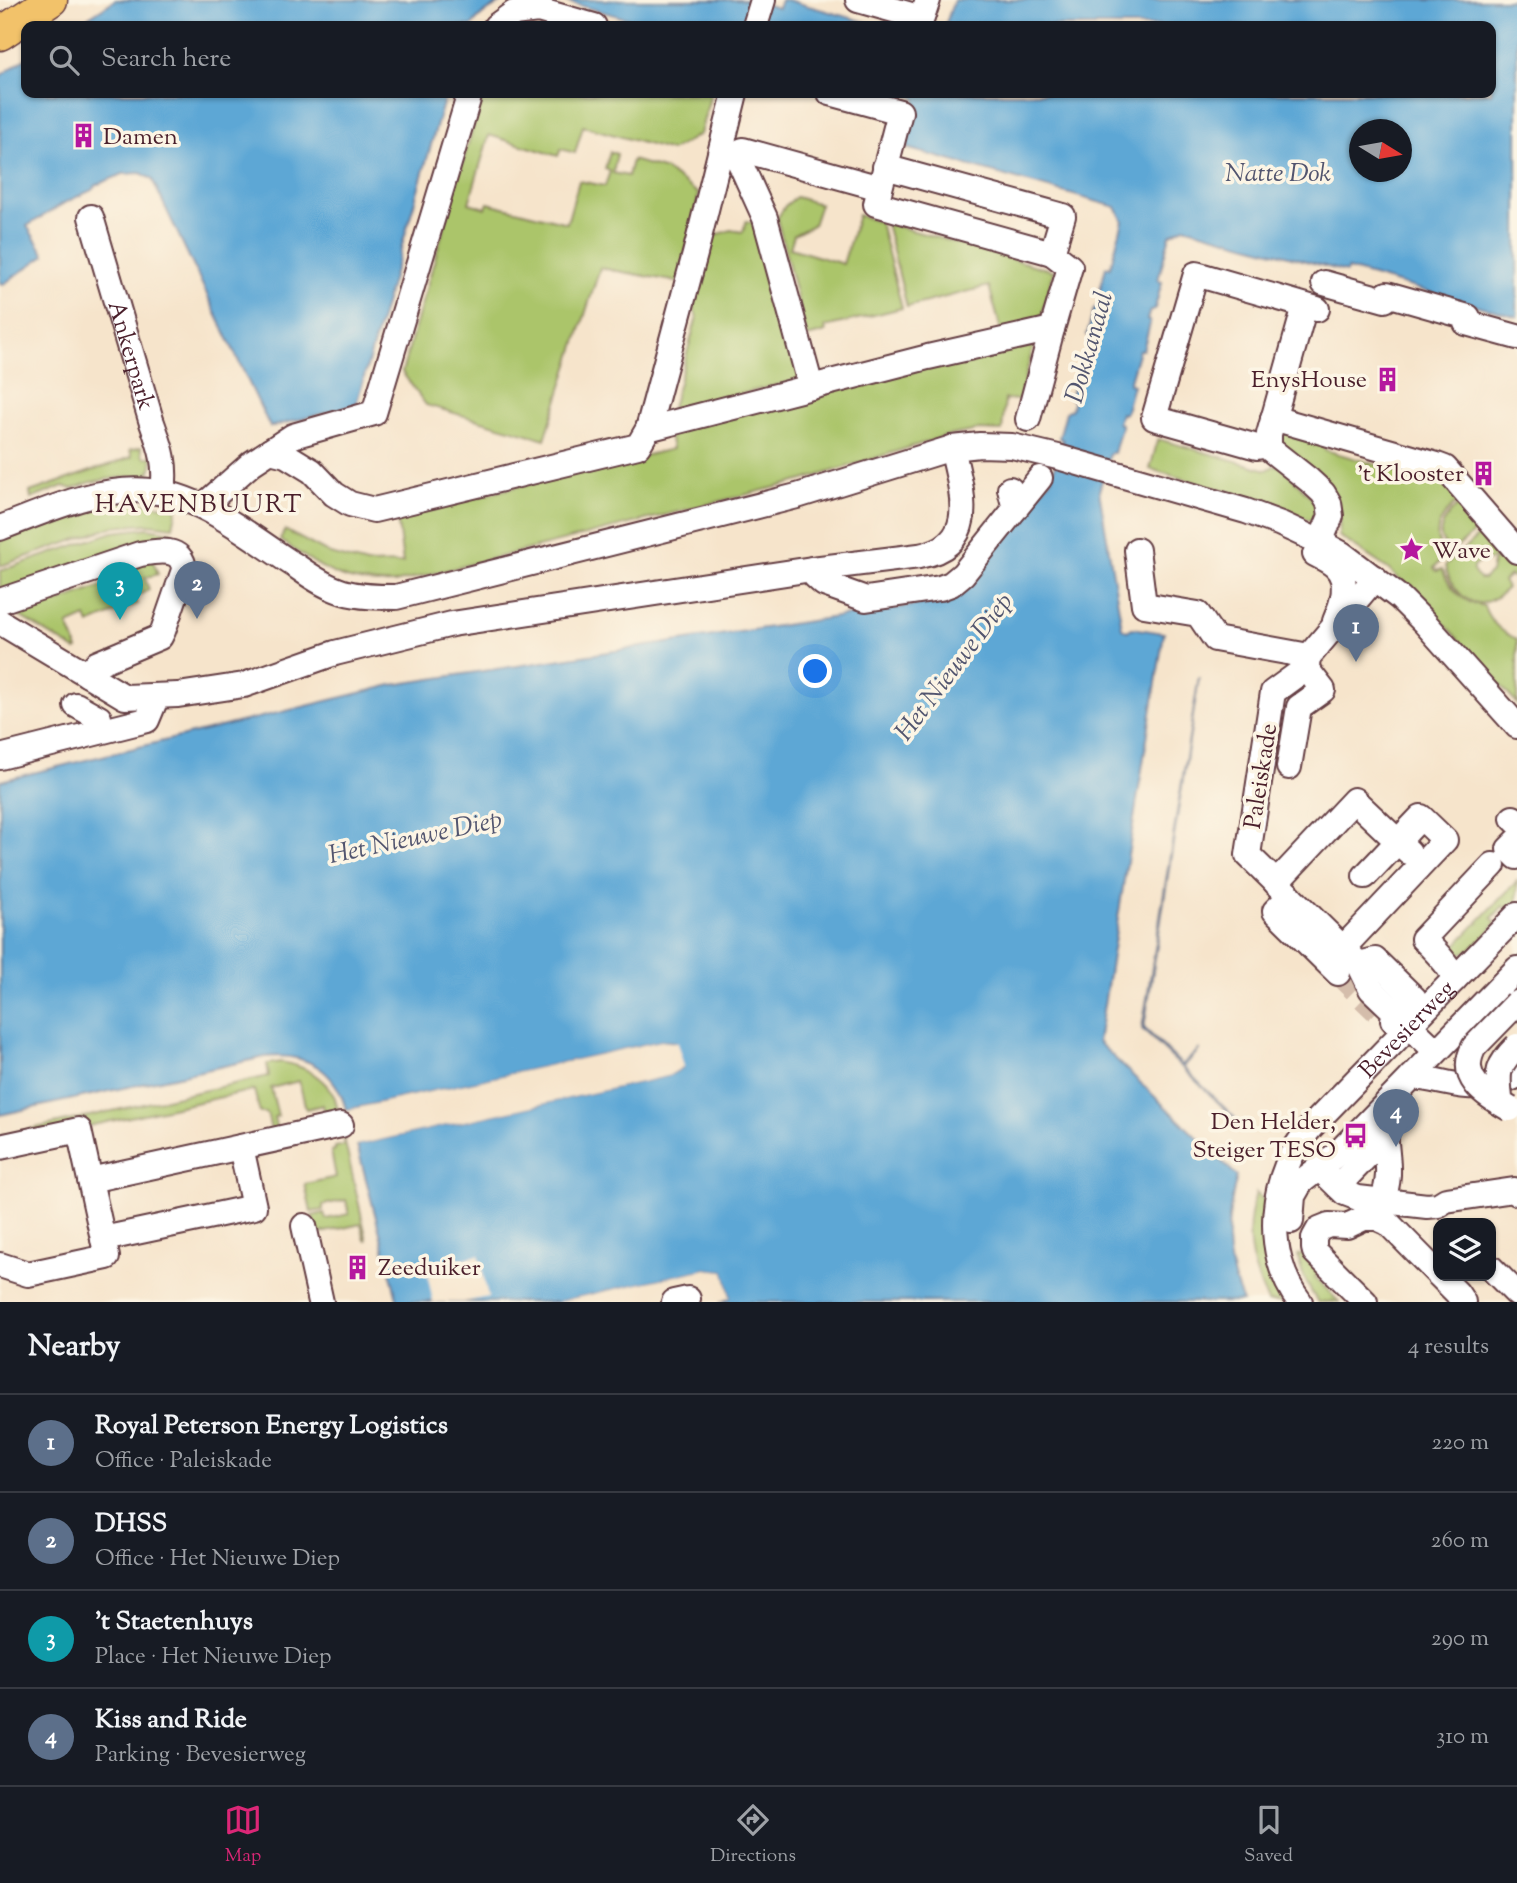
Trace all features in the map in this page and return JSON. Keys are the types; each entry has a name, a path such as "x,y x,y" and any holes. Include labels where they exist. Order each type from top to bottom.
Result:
{"main road":[{"path":"0,34 51,0"}],"street":[{"path":"858,0 922,18 928,0"},
{"path":"503,21 514,13 538,10 576,21"},
{"path":"205,508 231,480 293,436 374,414 469,98"},
{"path":"270,451 286,455 312,471 334,494 350,504 374,510 638,446 648,429 695,254 728,150 734,98"},
{"path":"848,98 900,112 876,204 1052,253 1070,267 1028,419"},
{"path":"728,150 743,150 1063,216 1052,253"},
{"path":"728,150 765,218 811,387"},
{"name":"Ankerpark","path":"91,217 162,450 165,470 163,492"},
{"path":"1269,445 1257,447 1154,418 1196,274 1311,307 1273,418 1269,445 1275,454 1317,486 1329,503 1331,516 1320,542"},
{"path":"1324,283 1385,300 1387,294 1468,317 1466,323 1517,337"},
{"path":"648,429 928,357 1052,329"},
{"path":"1273,418 1445,468 1517,551"},
{"path":"0,527 89,496 119,491 163,492 205,508 312,577 342,592 403,601 797,496 952,448 981,444 1002,445 1058,457 1246,511 1281,524 1342,554 1400,598 1517,726"},
{"path":"0,622 122,694 157,696 244,685 335,653 452,624 935,552 948,544 958,530 963,511 952,448"},
{"path":"812,569 824,584 866,599 951,584 962,573 1012,499 1040,478"},
{"name":"Paleiskade","path":"1156,485 1170,501 1270,532 1334,565 1340,574 1344,595 1340,610 1317,648"},
{"path":"1137,550 1144,605 1198,614 1215,639 1317,648 1323,690 1298,707 1289,767"},
{"path":"0,601 119,560 153,552 170,552 179,556 183,560 184,570 160,637 96,664 88,675"},
{"name":"Paleiskade","path":"1375,578 1317,648 1273,692 1248,855 1283,890 1371,989 1393,1019 1436,1051"},
{"path":"101,724 122,694"},
{"path":"0,757 101,724 147,720 157,696"},
{"path":"76,705 101,724"},
{"path":"1283,890 1354,800 1422,864"},
{"path":"1347,962 1422,864 1445,839 1421,817 1366,876"},
{"path":"1516,827 1508,849 1517,857"},
{"path":"1454,979 1441,956 1423,939 1493,865"},
{"name":"Bevesierweg","path":"1300,1302 1281,1263 1276,1223 1277,1194 1296,1146 1393,1019 1454,979 1517,915"},
{"path":"1441,956 1458,958 1479,954"},
{"name":"Bevesierweg","path":"1311,1302 1301,1287 1295,1269 1291,1242 1291,1208 1298,1185 1330,1161 1517,968"},
{"path":"1511,1108 1486,1094 1470,1074 1468,1065 1474,1047 1517,1003"},
{"path":"1326,1091 1393,1019"},
{"path":"1511,1108 1481,1076 1482,1062 1487,1053 1517,1023"},
{"path":"1511,1108 1497,1076 1503,1060 1517,1046"},
{"path":"1412,1077 1466,1086 1517,1078 1511,1108"},
{"path":"1382,1201 1388,1184 1388,1102"},
{"path":"90,1180 341,1125"},
{"path":"0,1147 79,1130 107,1257 28,1274 0,1265"},
{"path":"1296,1146 1295,1152 1301,1164 1319,1168 1346,1191 1382,1201 1434,1211 1446,1200 1514,1190 1517,1193"},
{"path":"103,1239 254,1207 241,1147"},
{"path":"1346,1191 1387,1148"},
{"path":"1365,1302 1315,1252 1313,1243 1319,1229 1329,1225 1347,1226 1368,1217 1383,1220 1433,1269"},
{"path":"304,1226 321,1302"},
{"path":"1496,1273 1517,1294"},
{"path":"1445,1281 1463,1302"}],"green space":[{"path":"482,98 710,98 700,134 671,151 583,126 575,153 561,149 558,156 489,135 469,203 486,208 488,203 567,223 579,181 605,186 610,171 605,169 610,152 617,154 613,173 628,176 632,160 666,170 699,194 679,282 600,268 545,439 426,405 402,372"},
{"path":"796,197 820,204 813,225 794,235 790,248 843,264 858,215 880,222 902,308 825,327 826,332 807,337 777,219 785,206"},
{"path":"746,221 760,225 802,379 671,411 697,317 690,298 709,237 731,230 743,232"},
{"path":"886,223 1054,271 1039,325 1002,334 989,286 907,307"},
{"path":"1036,337 1019,400 1005,399 1002,431 979,430 946,436 804,480 395,583 346,578 321,567 280,540 285,530 330,554 367,564 403,563 397,516 672,449 668,429"},
{"path":"1281,431 1317,436 1325,450 1429,480 1422,466 1462,497 1441,521 1437,533 1445,555 1434,568 1437,571 1442,569 1458,594 1469,602 1484,606 1497,626 1517,639 1517,704 1421,598 1388,569 1339,536 1340,519 1276,439"},
{"path":"1158,439 1267,470 1281,466 1322,509 1315,522 1240,495 1150,469"},
{"path":"141,447 143,456 152,456 152,466 147,475 91,482 72,489 63,486 31,499 30,492 132,457 130,450"},
{"path":"1464,499 1485,523 1455,549 1450,550 1441,537 1441,530 1448,516"},
{"path":"133,501 177,508 173,527 148,524 112,527 0,566 0,539 90,507"},
{"path":"1488,527 1503,550 1491,560 1481,561 1473,567 1473,571 1479,579 1483,579 1491,572 1493,562 1504,552 1517,559 1517,580 1510,575 1503,581 1507,588 1502,593 1486,602 1476,603 1463,597 1450,579 1445,566"},
{"path":"147,528 172,532 168,548 0,597 0,571 113,532"},
{"path":"151,556 158,574 145,578 149,590 134,597 137,604 127,608 121,597 112,601 117,612 89,624 86,617 68,625 78,649 76,650 1,605 50,587 58,602 125,578 122,567"},
{"path":"1517,881 1517,906 1511,913 1503,906 1492,918 1496,923 1476,946 1463,953 1448,953 1479,923"},
{"path":"281,1062 313,1073 331,1090 335,1098 367,1240 361,1224 316,1234 312,1216 324,1213 326,1219 349,1214 346,1200 323,1205 323,1210 311,1212 305,1184 336,1177 331,1151 335,1150 335,1147 345,1145 338,1115 326,1117 323,1105 306,1109 299,1081 271,1088 278,1116 274,1117 277,1131 271,1130 267,1113 260,1113 254,1090 84,1127 0,1136 269,1076 267,1064"},
{"path":"1256,1193 1265,1201 1277,1270 1269,1277 1272,1282 1282,1282 1294,1302 1268,1302 1257,1275 1249,1235"},
{"path":"1308,1254 1323,1269 1315,1277 1339,1302 1318,1302 1314,1296 1305,1280 1298,1255"}],"water":[{"path":"115,0 506,0 476,21 83,21"},
{"path":"560,0 751,0 778,8 781,0 787,0 862,21 636,21"},
{"path":"954,0 1517,0 1517,317 1348,269 1346,272 1184,227 1170,235 1158,280 1162,282 1155,308 1150,310 1147,320 1150,324 1143,350 1139,350 1129,384 1133,385 1126,411 1121,413 1118,423 1121,427 1114,453 1110,453 1099,491 1122,628 1127,631 1132,628 1164,633 1098,1042 1237,1176 1230,1209 1228,1240 1232,1270 1243,1302 722,1302 730,1297 724,1271 706,1269 557,1302 398,1302 357,1145 668,1076 682,1068 676,1042 661,1041 346,1110 335,1084 327,1074 306,1061 280,1056 265,1057 0,1115 0,781 392,685 954,599 1051,479 1063,440 1059,438 1066,412 1071,410 1074,400 1071,396 1078,370 1082,370 1091,337 1087,335 1094,309 1100,307 1102,297 1099,293 1106,267 1110,267 1123,221 1116,207 906,148 915,98 1496,98 1496,21 947,21"},
{"path":"21,61 21,98 445,98 356,405 270,427 152,179 141,173 123,174 96,185 92,190 27,226 45,255 2,285 0,76"},
{"path":"1199,677 1144,1028 1182,1065 1200,1049 1183,1067 1244,1127 1142,1029"}],"pier":[{"path":"661,1041 678,1043 683,1067 668,1076 353,1146 355,1142 666,1073 679,1066 675,1045 661,1044 347,1113 343,1111"},
{"path":"479,1255 488,1297 464,1302 433,1302 426,1267"},
{"path":"706,1269 724,1271 730,1297 718,1302 726,1296 721,1274 706,1272 573,1302 557,1302"}],"tunnel":[{"path":"1338,973 1377,1011"}],"place":[{"name":"Damen","path":"83,136"},
{"name":"EnysHouse","path":"1387,379"},
{"name":"'t Klooster","path":"1484,473"},
{"name":"Wave","path":"1412,550"},
{"name":"DHSS","path":"197,619"},
{"name":"'t Staetenhuys","path":"120,620"},
{"name":"Royal Peterson Energy Logistics","path":"1356,662"},
{"name":"Den Helder, Steiger TESO","path":"1356,1135"},
{"name":"Kiss and Ride","path":"1396,1147"},
{"name":"Zeeduiker","path":"358,1267"}],"district":[{"name":"HAVENBUURT","path":"199,503"}],"water label":[{"name":"Natte Dok","path":"1278,172"},
{"name":"Dokkanaal","path":"1088,347"},
{"name":"Het Nieuwe Diep","path":"953,666"},
{"name":"Het Nieuwe Diep","path":"415,836"}]}
